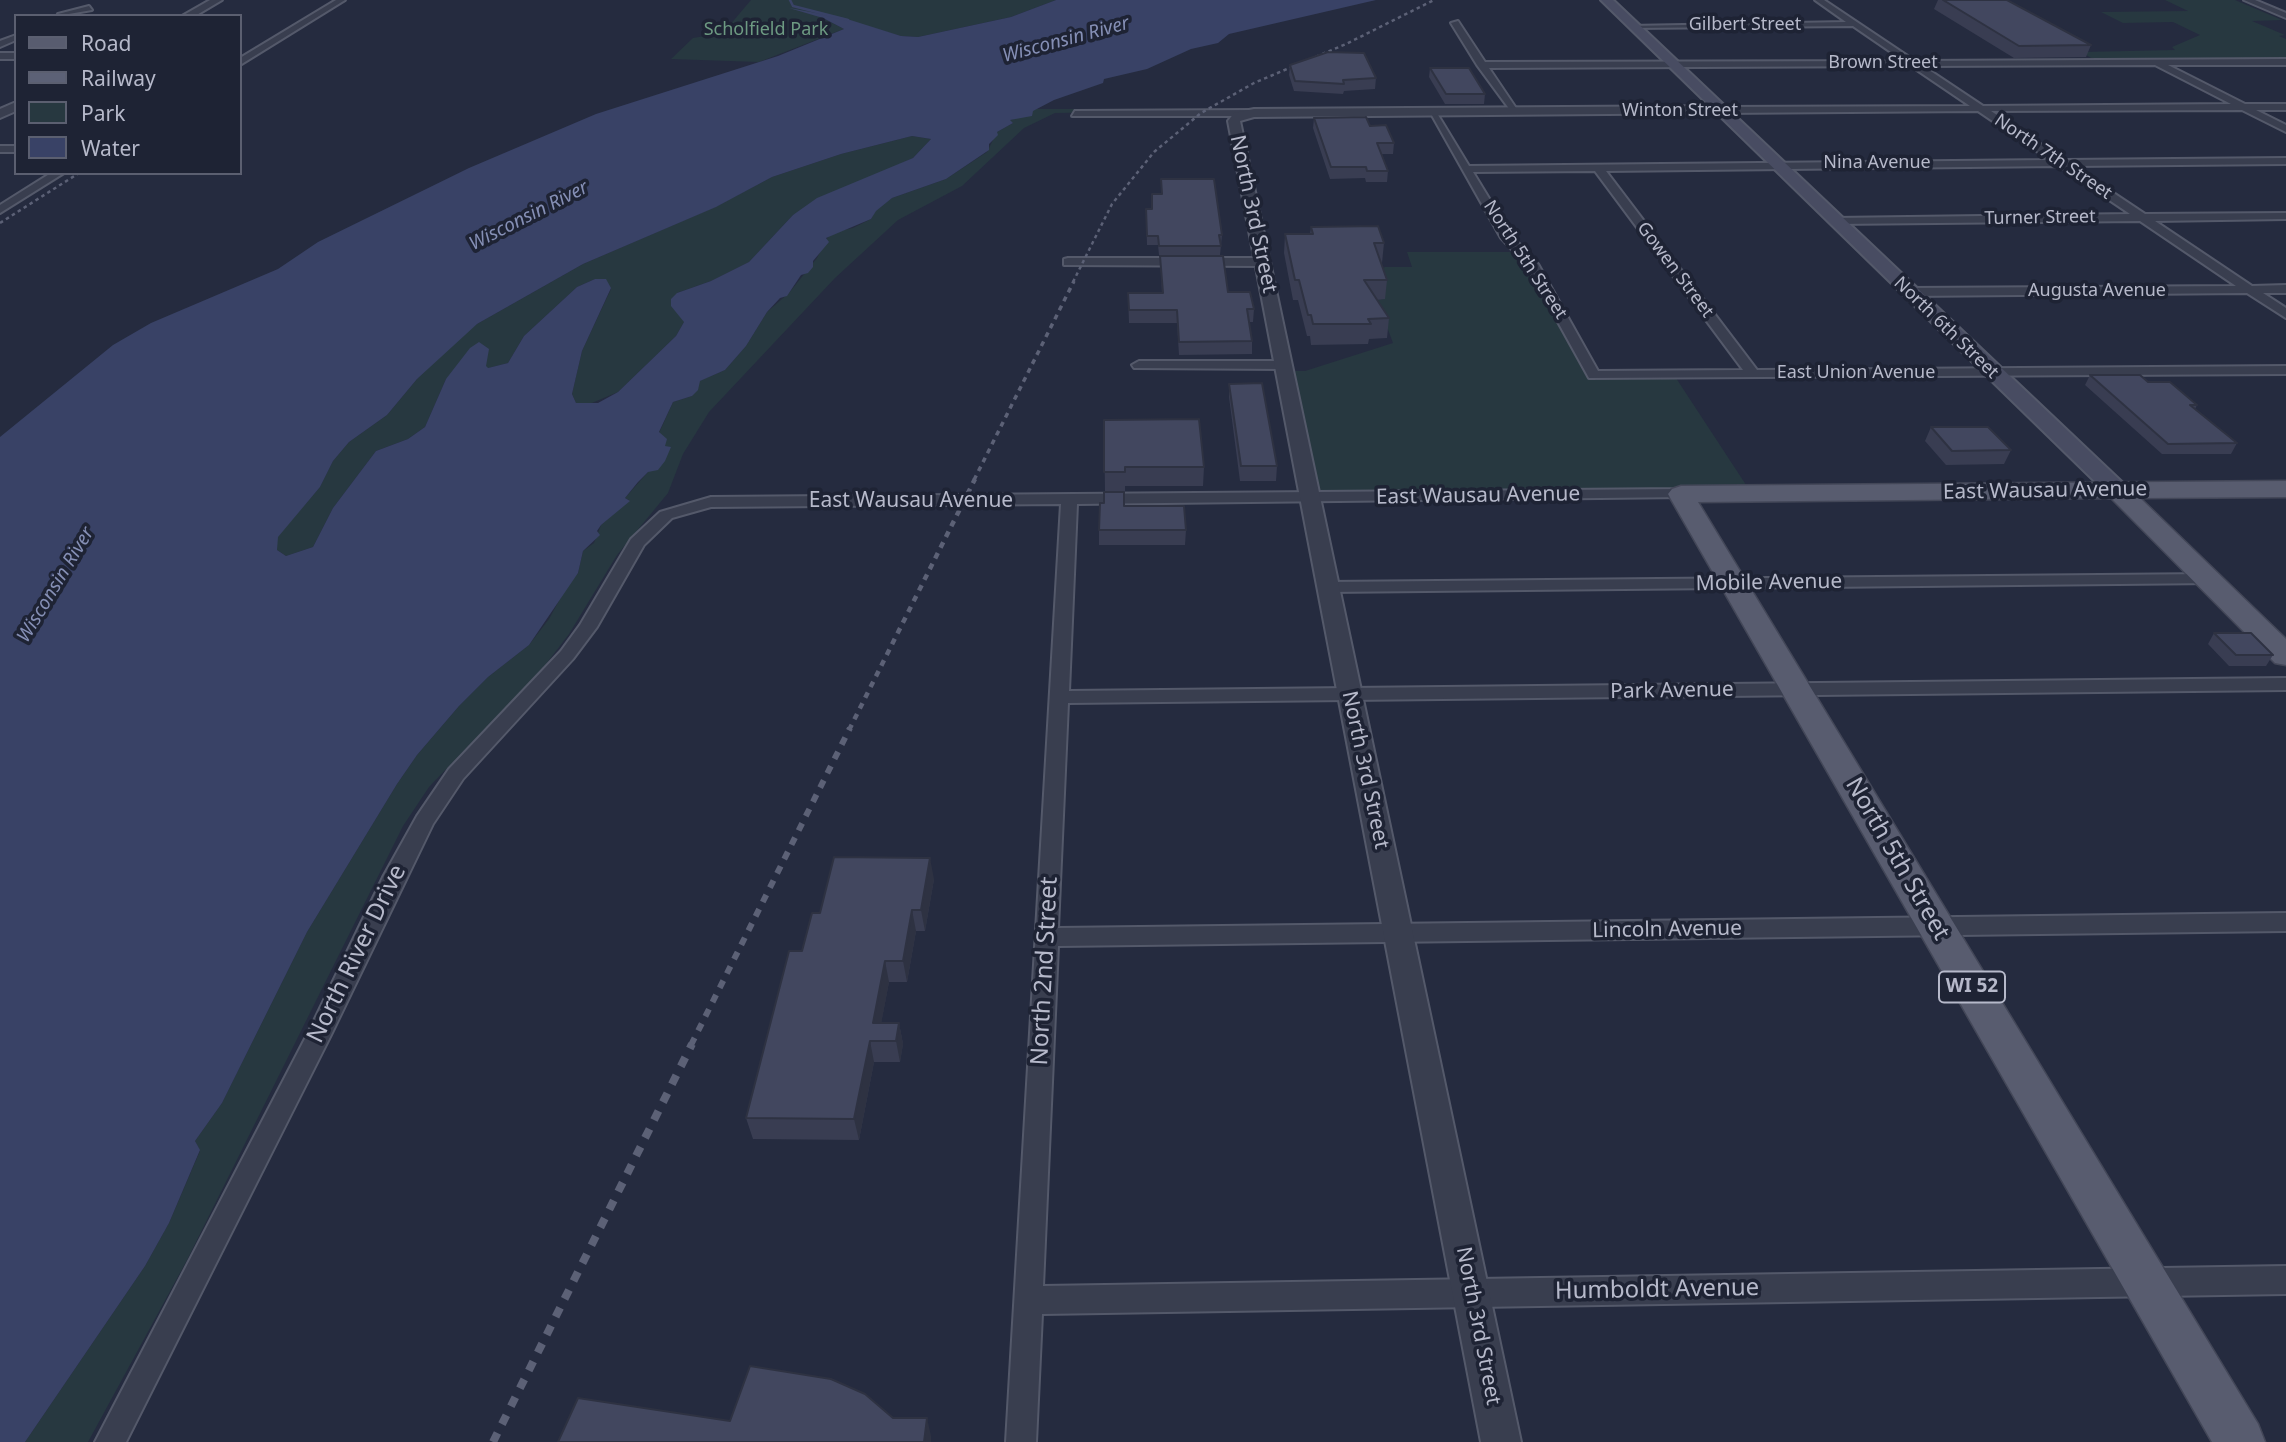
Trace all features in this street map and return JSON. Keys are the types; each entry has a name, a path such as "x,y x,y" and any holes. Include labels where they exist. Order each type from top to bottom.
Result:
{"main road":[{"name":"North 6th Street","path":"1607,0 2210,579 2286,656"},
{"name":"East Wausau Avenue","path":"1681,494 2286,489"},
{"path":"2025,492 2091,494 2113,501 2182,563 2210,579"},
{"path":"1703,532 1696,509 1701,502 1710,499 1913,493"},
{"name":"North 5th Street","path":"1681,494 2240,1442"}],"street":[{"path":"191,14 217,0"},
{"path":"242,61 341,0"},
{"name":"North 7th Street","path":"1819,0 2286,314"},
{"path":"2248,0 2286,16"},
{"path":"68,14 89,8"},
{"path":"1455,23 1513,111"},
{"name":"Gilbert Street","path":"1633,26 1856,24"},
{"path":"242,54 254,53"},
{"path":"2157,62 2286,129"},
{"name":"Brown Street","path":"1481,65 2286,62"},
{"name":"Winton Street","path":"1075,114 2286,107"},
{"name":"North 5th Street","path":"1432,111 1469,169 1507,238 1532,264 1594,374"},
{"name":"North 3rd Street","path":"1254,113 1238,116 1234,121 1501,1442"},
{"name":"Nina Avenue","path":"1469,169 2286,161"},
{"name":"Gowen Street","path":"1597,166 1754,374"},
{"path":"0,210 57,175"},
{"name":"Turner Street","path":"1835,221 2286,216"},
{"path":"1068,262 1262,262"},
{"name":"Augusta Avenue","path":"1909,292 2286,289"},
{"path":"1139,365 1284,365"},
{"name":"East Union Avenue","path":"1594,374 2286,370"},
{"name":"East Wausau Avenue","path":"671,512 711,502 1681,494"},
{"name":"North 2nd Street","path":"1021,1442 1069,499"},
{"name":"North River Drive","path":"110,1442 319,1035 394,877 424,821 456,774 567,655 588,627 644,533 671,512"},
{"name":"Mobile Avenue","path":"1328,587 2210,579"},
{"name":"Park Avenue","path":"1058,697 2286,684"},
{"name":"Lincoln Avenue","path":"1047,937 2286,922"},
{"name":"Humboldt Avenue","path":"1028,1300 2286,1279"}],"green space":[{"name":"Scholfield Park","path":"751,0 1056,0 1011,17 918,37 901,36 824,14 817,15 844,29 759,62 671,59 693,38 723,33"},
{"path":"2165,0 2235,0 2282,20 2252,21 2285,35 2279,36 2286,39 2286,59 2093,59 2081,52 2175,50 2172,47 2200,35 2173,22 2123,23 2101,12 2188,11"},
{"path":"1036,109 1121,109 1122,112 1055,113 1024,128 962,186 898,220 835,278 709,412 683,454 668,493 617,555 569,634 543,668 429,787 403,826 187,1260 88,1442 25,1442 145,1266 169,1223 200,1151 195,1141 222,1103 307,932 397,784 417,755 459,706 488,677 529,645 549,619 567,586 578,573 583,551 594,543 601,525 629,500 625,498 648,472 664,446 659,433 673,402 692,396 699,381 725,370 746,346 767,312 789,293 817,258 830,233 853,228 871,219 875,211 892,198 946,179 987,152 997,132 1013,123 1009,121"},
{"path":"912,136 931,139 913,158 793,215 749,262 711,281 677,293 684,322 676,336 618,392 587,405 576,403 572,394 582,351 611,289 595,279 577,287 524,336 508,363 446,379 425,427 408,439 376,451 333,508 313,547 286,556 277,550 277,537 320,487 333,461 349,442 387,415 417,379 477,324 583,264 715,207 772,177 841,154"},
{"path":"1407,252 1521,252 1593,375 1674,375 1752,494 1313,498 1286,371 1305,371 1393,343 1377,300 1384,299 1377,271 1385,267 1412,267"}],"water":[{"name":"Wisconsin River","path":"1056,0 1376,0 1229,34 1218,43 1191,49 1147,69 1104,79 1103,83 1054,100 1033,111 1032,116 1010,120 1013,123 997,132 998,135 989,144 989,150 946,179 892,198 876,211 871,219 826,238 829,242 813,261 813,267 808,273 801,275 787,296 780,298 767,312 746,346 725,370 700,381 698,390 692,396 673,402 659,432 667,439 665,446 671,447 665,461 658,470 648,472 638,482 625,498 630,501 601,525 597,531 600,535 583,551 578,573 529,645 488,677 459,706 417,755 397,784 307,932 222,1103 195,1141 200,1150 169,1223 145,1266 25,1442 0,1442 0,437 113,345 151,323 278,269 318,242 469,168 596,114 778,56 844,29 823,18 789,8 844,18 901,36 918,37 1011,17","holes":["912,136 931,139 913,158 817,198 793,215 749,262 711,281 677,293 671,299 671,306 684,322 676,336 618,392 598,403 576,403 572,394 582,351 611,288 606,279 595,279 577,287 524,336 508,363 488,368 486,366 489,349 479,342 470,348 446,379 425,427 408,439 376,451 333,508 313,547 286,556 277,550 278,537 320,487 333,461 349,442 387,415 417,379 477,324 583,264 716,207 772,177 841,154"]}],"building":[{"path":"1943,0 2007,0 2091,45 2019,46"},
{"path":"1328,52 1364,53 1376,78 1343,80 1344,84 1295,81 1290,65"},
{"path":"1430,68 1469,68 1485,94 1446,94"},
{"path":"1366,117 1370,126 1386,125 1394,143 1377,143 1388,171 1367,171 1366,167 1331,167 1314,118"},
{"path":"1161,179 1214,179 1222,235 1219,235 1221,246 1159,246 1158,236 1147,236 1146,209 1152,209 1152,194 1162,194"},
{"path":"1378,226 1384,243 1374,243 1387,280 1364,280 1389,318 1368,319 1371,324 1313,324 1299,280 1295,280 1285,234 1313,234 1311,227"},
{"path":"1160,256 1223,256 1228,292 1250,292 1254,309 1247,309 1252,341 1179,342 1177,310 1129,310 1128,293 1163,293"},
{"path":"2090,375 2140,375 2148,382 2170,382 2197,405 2190,405 2237,443 2168,444"},
{"path":"1262,383 1277,466 1241,466 1229,384"},
{"path":"1199,419 1204,467 1125,467 1125,472 1104,472 1104,420"},
{"path":"1931,427 1988,427 2011,450 1952,451"},
{"path":"1104,492 1124,492 1124,506 1184,506 1186,530 1099,530 1100,503 1104,503"},
{"path":"2214,633 2251,633 2273,655 2236,655"},
{"path":"834,857 930,858 921,910 912,910 903,961 885,961 873,1023 899,1023 896,1041 870,1041 854,1119 746,1118 789,951 802,951 812,913 820,913"},
{"path":"750,1366 831,1379 865,1394 893,1418 927,1418 924,1442 558,1442 578,1398 730,1421"}],"waterway":[{"path":"790,0 793,6 848,20"}],"railway":[{"path":"1073,282 1112,204 1154,152 1201,113 1254,83 1346,44 1434,0"},
{"path":"0,223 76,175"},
{"path":"974,480 1074,281"},
{"path":"849,730 975,479"},
{"path":"691,1045 850,728"},
{"path":"493,1442 692,1044"}]}
